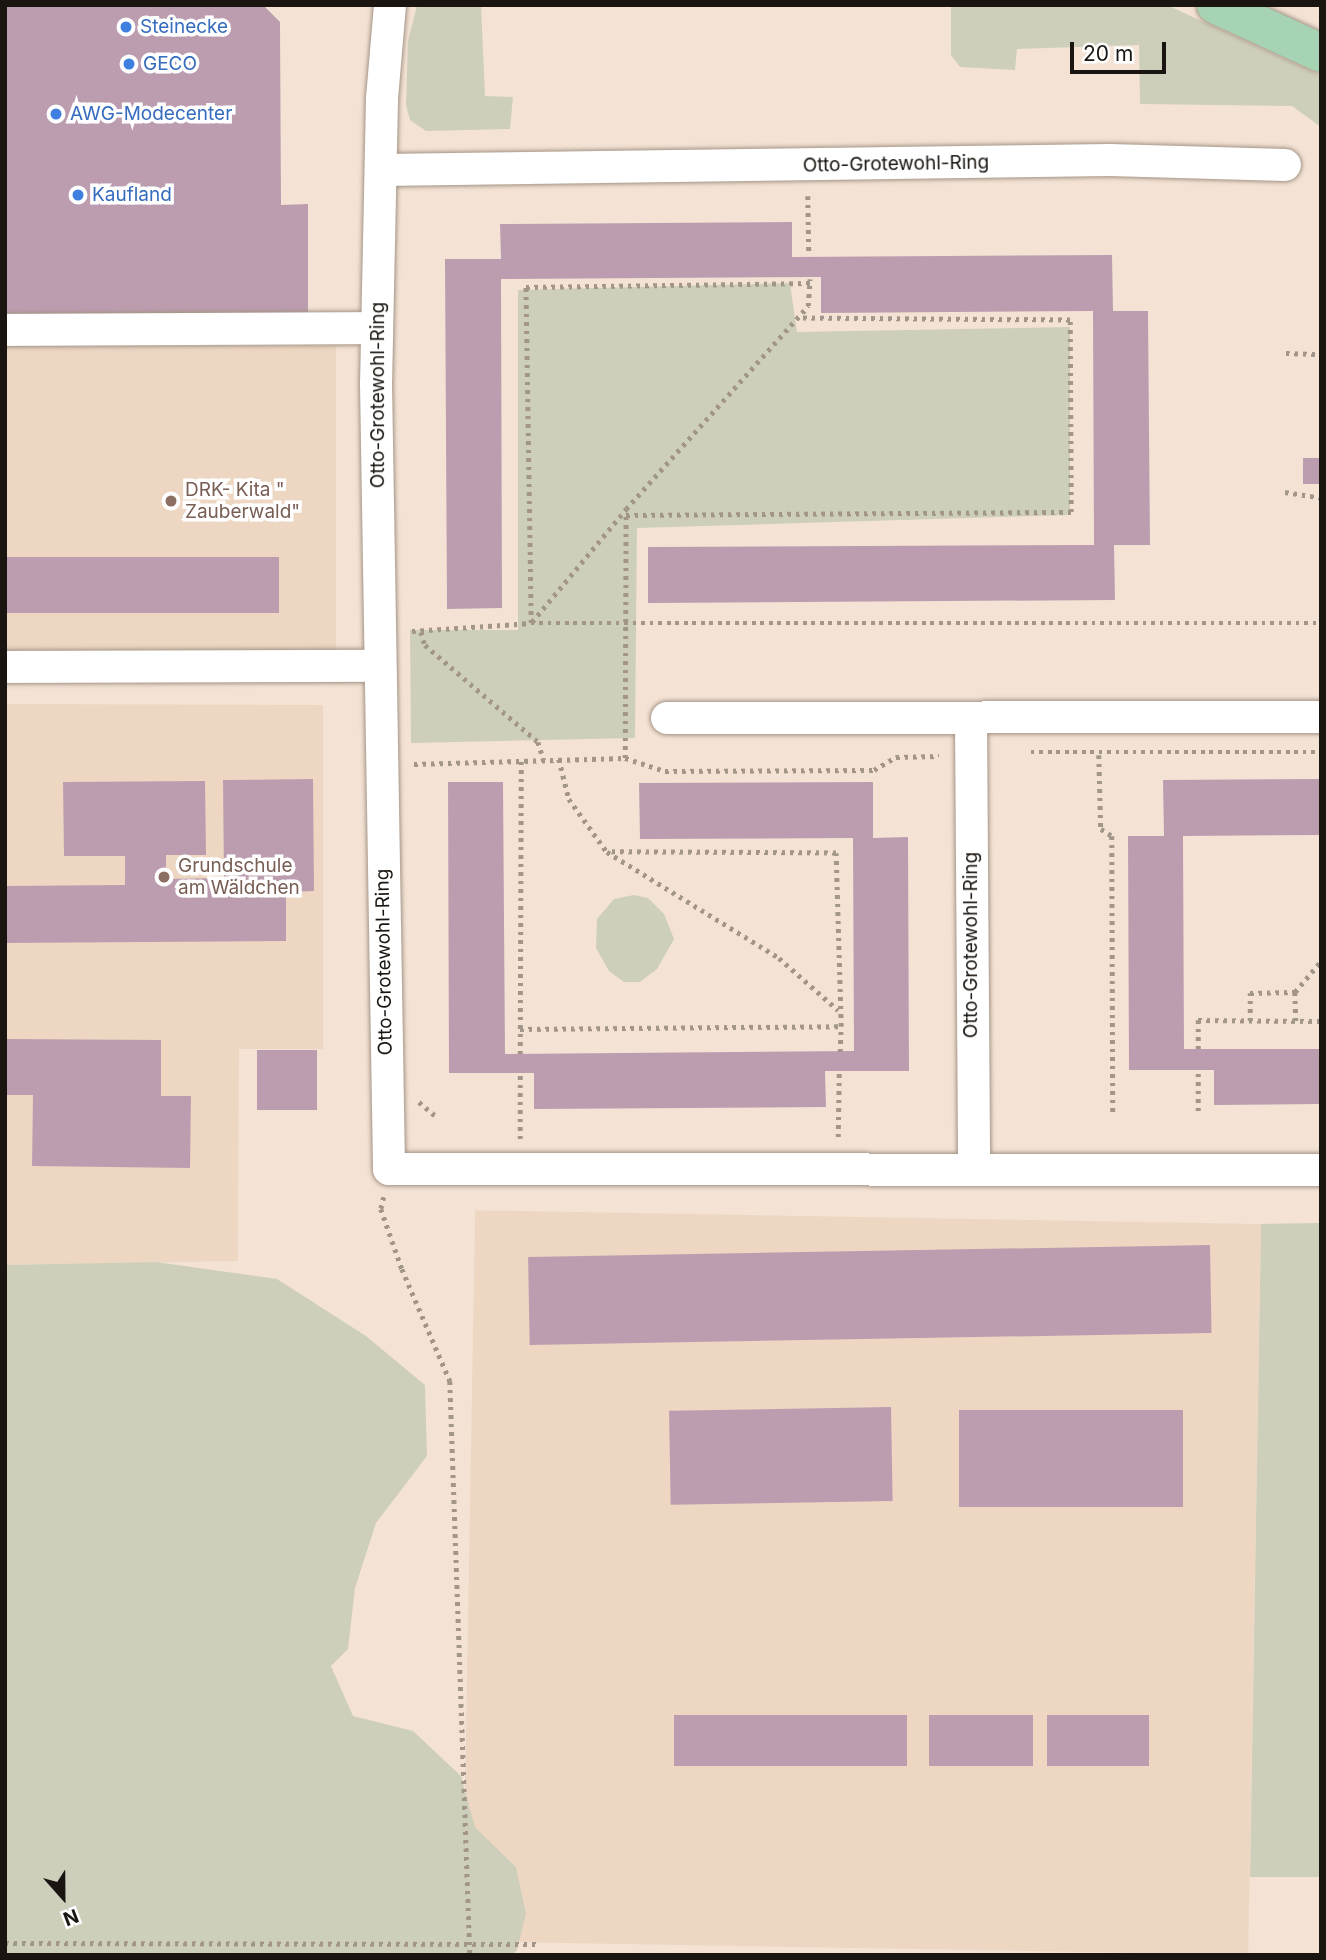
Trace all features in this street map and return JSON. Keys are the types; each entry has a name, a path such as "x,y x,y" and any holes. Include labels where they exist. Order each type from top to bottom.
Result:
{"main road":[{"path":"1216,5 1321,52"}],"street":[{"name":"Otto-Grotewohl-Ring","path":"389,1169 377,666 377,328 381,170 390,5"},
{"name":"Otto-Grotewohl-Ring","path":"381,170 1111,160 1285,165"},
{"path":"5,330 377,328"},
{"path":"5,667 377,666"},
{"path":"667,719 1321,717"},
{"name":"Otto-Grotewohl-Ring","path":"971,719 974,1170"},
{"path":"389,1169 1321,1170"}],"path":[{"path":"808,195 809,254"},
{"path":"810,281 808,306 531,623 526,287 810,281"},
{"path":"626,512 1071,512 1070,320 797,318"},
{"path":"1286,353 1321,354"},
{"path":"1285,492 1321,498"},
{"path":"625,758 626,512"},
{"path":"379,630 421,632 531,623 626,622 1321,623"},
{"path":"421,632 425,645 538,742 544,760"},
{"path":"380,765 625,758 665,771 874,770 896,757 970,751 1099,755 1321,752"},
{"path":"1099,755 1101,830 1112,836 1113,1112"},
{"path":"559,759 569,799 607,852 779,958 838,1010"},
{"path":"520,1054 521,761"},
{"path":"607,852 836,853 840,1052"},
{"path":"1296,1021 1295,992 1321,961"},
{"path":"1250,1021 1250,993 1295,992"},
{"path":"1198,1049 1198,1020 1321,1021"},
{"path":"520,1029 841,1026"},
{"path":"1198,1070 1198,1111"},
{"path":"838,1171 839,1072"},
{"path":"520,1073 520,1171"},
{"path":"389,1169 382,1209 450,1381 470,1955"},
{"path":"5,1944 537,1944"}],"shaded area":[{"name":"DRK- Kita \" Zauberwald\"","path":"5,346 336,346 336,652 5,652"},
{"name":"Grundschule am Wäldchen","path":"5,704 323,705 323,1049 239,1049 238,1261 5,1265"},
{"path":"475,1210 1261,1224 1248,1955 462,1941"}],"green space":[{"path":"417,5 481,5 485,96 513,97 510,129 426,131 410,120 406,105 408,41"},
{"path":"951,5 1167,5 1321,76 1321,127 1292,106 1140,104 1139,45 1017,49 1015,70 960,67 951,55"},
{"path":"790,283 797,332 1070,327 1070,515 637,528 635,738 411,743 410,630 518,630 518,290"},
{"path":"634,895 648,898 664,914 674,939 657,969 640,982 624,982 609,971 596,948 597,919 614,899"},
{"path":"1321,1223 1321,1877 1250,1877 1261,1224"},
{"path":"156,1262 277,1279 366,1336 425,1385 427,1456 376,1523 355,1588 348,1649 331,1666 353,1716 413,1731 461,1776 475,1827 516,1867 526,1914 517,1950 512,1955 5,1955 5,1265"}],"building":[{"path":"5,5 263,5 280,22 281,205 308,204 308,318 5,318"},
{"path":"792,222 792,257 1112,255 1113,311 1148,311 1150,545 1114,545 1115,600 648,603 648,547 1094,545 1093,311 821,313 821,277 501,279 502,608 447,609 445,259 501,259 500,224"},
{"path":"1303,458 1321,458 1321,484 1303,484"},
{"path":"5,557 279,557 279,613 5,613"},
{"path":"313,779 314,891 286,892 286,941 5,943 5,886 125,885 125,856 64,856 63,782 205,781 206,855 166,855 166,879 224,878 223,780"},
{"path":"1321,779 1321,835 1183,836 1184,1049 1321,1049 1321,1104 1214,1105 1214,1070 1129,1070 1128,836 1164,836 1163,780"},
{"path":"448,782 503,782 505,1054 854,1051 853,838 640,839 639,783 873,782 873,838 908,837 909,1071 825,1071 826,1107 534,1109 534,1073 449,1073"},
{"path":"5,1039 161,1040 161,1096 191,1096 190,1168 32,1166 33,1095 5,1095"},
{"path":"257,1050 317,1050 317,1110 257,1110"},
{"path":"1210,1245 1212,1333 530,1345 528,1257"},
{"path":"891,1407 893,1501 671,1505 669,1411"},
{"path":"959,1410 1183,1410 1183,1507 959,1507"},
{"path":"674,1715 907,1715 907,1766 674,1766"},
{"path":"929,1715 1033,1715 1033,1766 929,1766"},
{"path":"1047,1715 1149,1715 1149,1766 1047,1766"}],"place":[{"name":"Steinecke","path":"126,27"},
{"name":"GECO","path":"129,64"},
{"name":"AWG-Modecenter","path":"56,114"},
{"name":"Kaufland","path":"78,195"},
{"name":"DRK- Kita \" Zauberwald\"","path":"171,501"},
{"name":"Grundschule am Wäldchen","path":"164,877"}]}
